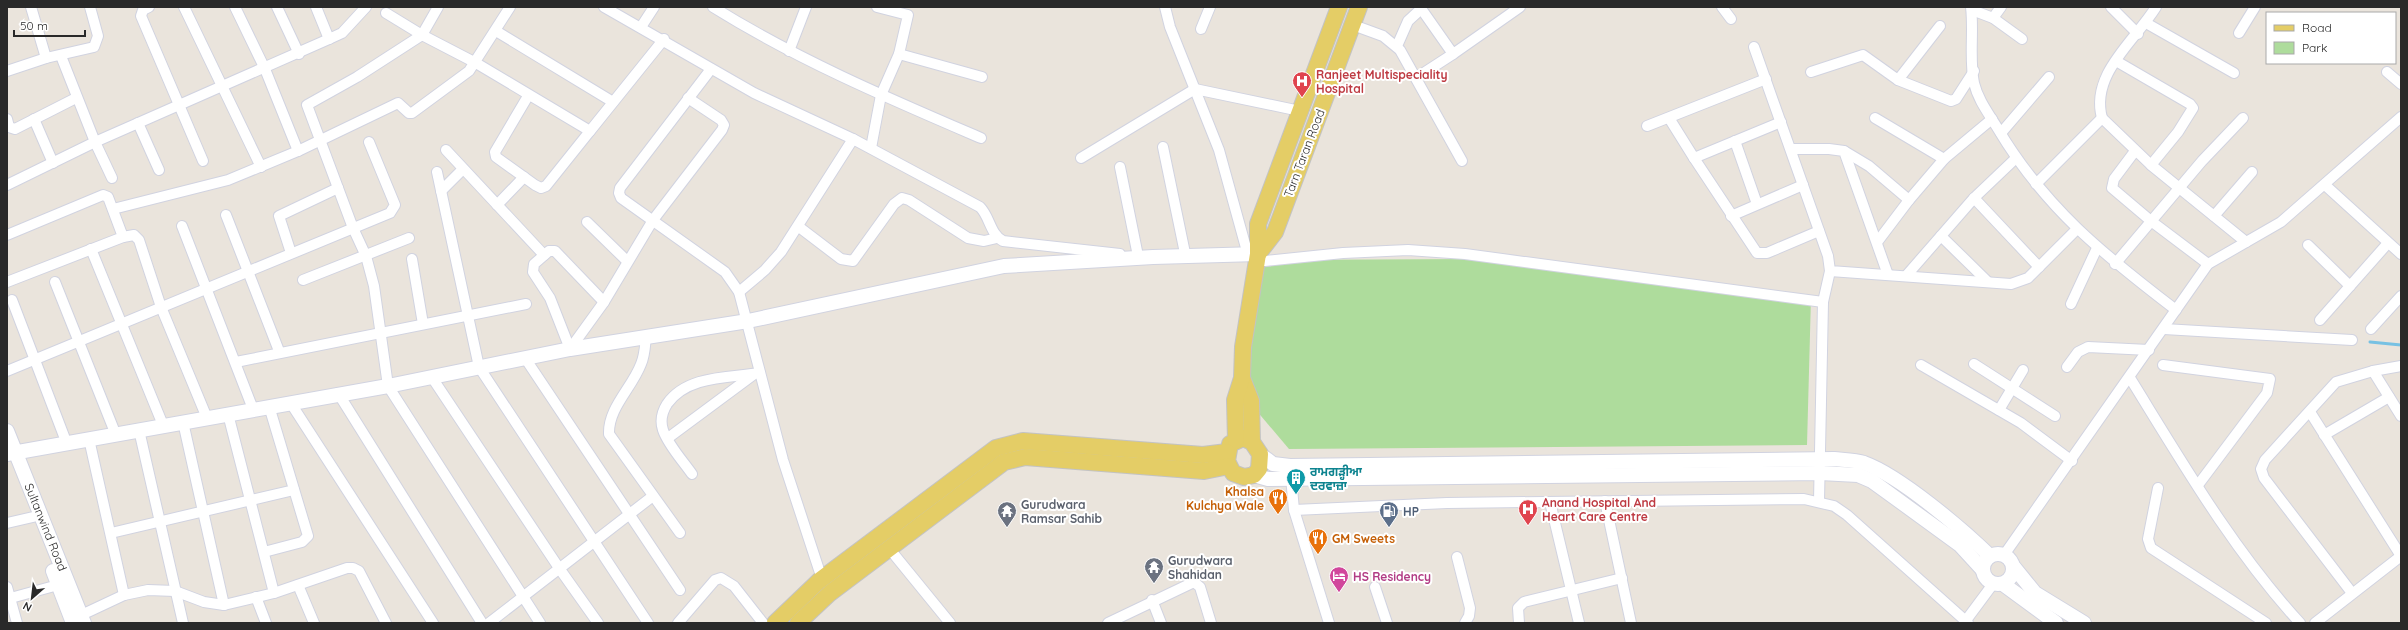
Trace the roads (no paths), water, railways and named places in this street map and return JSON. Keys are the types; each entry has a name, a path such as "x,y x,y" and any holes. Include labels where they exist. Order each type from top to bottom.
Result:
{"main road":[{"name":"Tarn Taran Road","path":"1254,257 1258,224 1339,7"},
{"name":"Tarn Taran Road","path":"1254,257 1275,232 1359,7"},
{"path":"10,454 338,393 388,386 431,376 570,349 748,321 1004,266 1153,257 1254,257 1243,347 1242,378 1235,400 1231,453 1233,473 1244,477 1254,474 1259,469 1251,401 1242,378"},
{"name":"Sultanwind Road","path":"7,431 10,454 58,585 78,620"},
{"path":"798,623 830,593 1004,462 1025,457 1204,471 1231,453 1243,438 1273,464 1290,466 1820,466 1858,475 1872,481 1960,545 1982,569 1985,578 1998,584 2056,623"},
{"path":"775,623 822,579 996,448 1024,441 1203,455 1231,453"},
{"name":"Sultanwind Road","path":"10,454 78,620"},
{"path":"1254,474 1268,479 1291,477 1820,466 1863,462 1880,470 1968,535 1990,556"},
{"path":"1982,569 1983,564 1990,556 2000,554 2009,561 2035,593 2084,623"},
{"path":"1998,584 2010,578 2009,561"}],"street":[{"path":"31,7 46,58"},
{"path":"7,71 46,58 61,56 94,47 98,41 90,7"},
{"path":"149,7 143,10 141,16 203,161"},
{"path":"184,7 261,167"},
{"path":"236,7 265,69 298,151"},
{"path":"277,7 299,54"},
{"path":"316,7 330,39"},
{"path":"7,185 95,142 180,106 222,86 265,69 330,39 342,32 366,7"},
{"path":"438,7 422,35 357,77 309,102 306,108 338,188 352,228 366,256 374,286 382,332 388,386 540,623"},
{"path":"113,209 195,190 261,167 398,103 412,113 460,80 476,63 510,7"},
{"path":"604,7 664,40 754,93 871,148 980,207 988,215 997,238"},
{"path":"641,27 654,7"},
{"path":"713,7 789,51 881,95 981,138"},
{"path":"789,51 806,7"},
{"path":"871,148 881,95 899,54 908,11 877,7"},
{"path":"1165,7 1170,27 1219,150 1254,257 1408,250 1458,254 1823,302"},
{"path":"1202,29 1210,7"},
{"path":"1416,78 1520,7"},
{"path":"1722,7 1731,18"},
{"path":"1993,18 2001,7"},
{"path":"2110,7 2138,34"},
{"path":"2156,7 2138,34 2108,72 2099,96 2102,118 2151,165 2246,242"},
{"path":"2239,33 2255,7"},
{"path":"1397,46 1408,21 1420,8 1453,54"},
{"path":"2022,39 1993,18 1971,8 1974,82 1981,101 2015,158 2076,230 2115,264 2176,310"},
{"path":"386,13 422,35 476,63 528,96 590,131"},
{"path":"2146,23 2234,73"},
{"path":"1353,25 1383,36 1397,46 1462,161"},
{"path":"1898,80 1940,26"},
{"path":"496,31 613,102"},
{"path":"528,96 495,152 496,157 541,188 546,186 664,40"},
{"path":"1754,47 1782,122 1828,256 1830,271 1823,302 1819,501"},
{"path":"899,54 982,77"},
{"path":"1811,72 1863,55 1898,80 1951,101 1956,99 1974,71"},
{"path":"61,56 76,98 112,178"},
{"path":"2116,61 2190,104 2193,108 2178,132 2151,165"},
{"path":"711,69 620,188 619,193 621,198 725,272 739,292 748,321 757,373 783,460 822,579"},
{"path":"2387,72 2401,84"},
{"path":"2000,133 2049,77"},
{"path":"1647,126 1766,79"},
{"path":"1081,158 1195,89 1300,111"},
{"path":"7,119 10,126 15,129 76,98"},
{"path":"570,349 604,302 627,261 653,220 722,130 724,125 721,120 688,98"},
{"path":"2009,561 2072,461 2208,264 2281,222 2401,117"},
{"path":"1669,118 1753,250 1762,254 1819,231"},
{"path":"1875,118 1944,160"},
{"path":"1878,241 1909,200 1944,160 1992,118"},
{"path":"2036,184 2102,118"},
{"path":"2115,264 2179,188 2243,118"},
{"path":"34,119 53,163"},
{"path":"1694,158 1782,122"},
{"path":"138,123 159,170"},
{"path":"739,292 765,270 799,227 853,139"},
{"path":"1735,141 1757,204"},
{"path":"7,371 390,213 395,205 369,142"},
{"path":"1163,147 1186,258"},
{"path":"1791,149 1829,149 1844,151 1869,166 1909,200"},
{"path":"446,150 544,255"},
{"path":"1844,151 1878,241 1888,275"},
{"path":"2135,151 2114,179 2112,188 2151,222 2208,264"},
{"path":"1906,276 1974,198 2015,158"},
{"path":"1120,166 1138,256"},
{"path":"441,191 463,169"},
{"path":"437,172 479,367 648,623"},
{"path":"2214,216 2252,172"},
{"path":"497,205 524,177"},
{"path":"2325,185 2401,254"},
{"path":"1731,216 1803,186"},
{"path":"291,253 279,216 338,188"},
{"path":"7,235 102,195 108,197 123,237"},
{"path":"799,227 842,259 853,261 894,204 902,198 909,200 968,238 984,241 997,238 1003,241 1153,257"},
{"path":"1974,198 2039,267"},
{"path":"226,215 246,272 279,351"},
{"path":"587,222 627,261"},
{"path":"182,226 253,409"},
{"path":"1830,271 1988,282 2020,282 2039,267 2076,230"},
{"path":"7,282 130,234 137,236 161,307 207,418"},
{"path":"1941,236 1988,282"},
{"path":"303,280 409,238"},
{"path":"2320,320 2388,243"},
{"path":"2308,245 2350,286"},
{"path":"2071,304 2097,248"},
{"path":"91,249 163,425"},
{"path":"570,349 550,298 533,272 534,264 549,251 555,251 604,302"},
{"path":"412,259 423,324"},
{"path":"54,282 77,342 116,434"},
{"path":"2371,329 2401,296"},
{"path":"12,300 67,444"},
{"path":"236,362 279,351 423,324 467,314 526,304"},
{"path":"2164,329 2352,340"},
{"path":"646,336 641,364 613,414 609,425 609,434 680,534"},
{"path":"2067,367 2078,352 2088,347 2150,350"},
{"path":"525,358 680,590"},
{"path":"1974,364 2055,416"},
{"path":"1921,365 1999,410 2039,436 2072,461"},
{"path":"2163,365 2270,379 2267,393 2198,485"},
{"path":"2352,593 2262,473 2261,469 2265,460 2310,412 2324,393 2336,382 2373,371 2401,366"},
{"path":"1999,410 2023,370"},
{"path":"2373,371 2401,416"},
{"path":"668,438 757,373"},
{"path":"692,474 668,438 661,422 664,409 672,397 683,387 697,382 757,373"},
{"path":"431,376 559,568 598,623"},
{"path":"2130,378 2220,519 2268,586 2300,623"},
{"path":"338,393 482,623"},
{"path":"2324,435 2389,397"},
{"path":"290,402 433,623"},
{"path":"264,552 302,542 308,536 269,406"},
{"path":"2310,412 2401,556 2315,623"},
{"path":"228,414 274,593"},
{"path":"183,422 224,605"},
{"path":"139,430 183,623"},
{"path":"89,439 124,595"},
{"path":"1291,477 1294,510 1329,623"},
{"path":"2158,488 2148,539 2151,548 2266,623"},
{"path":"110,533 294,490"},
{"path":"489,623 653,496"},
{"path":"1294,510 1447,503 1804,499 1819,501 1847,515 1966,623 1998,584"},
{"path":"1605,501 1631,623"},
{"path":"1550,502 1580,623"},
{"path":"7,523 33,517"},
{"path":"888,548 950,623"},
{"path":"1458,557 1470,608 1470,616 1465,623"},
{"path":"78,620 124,595 148,590 175,590 204,602 224,605 274,593 348,568 353,568 358,571 386,623"},
{"path":"678,623 715,580 721,578 734,586 763,623"},
{"path":"1519,623 1517,613 1520,604 1571,589 1622,578"},
{"path":"1108,623 1152,600 1194,582 1200,587 1211,623"},
{"path":"8,599 58,585"},
{"path":"298,585 314,623"},
{"path":"7,587 8,599 17,623"},
{"path":"1375,587 1387,623"},
{"path":"256,598 266,623"},
{"path":"1152,600 1161,623"}],"waterway":[{"path":"2370,342 2401,345"}],"place":[{"name":"Ranjeet Multispeciality Hospital","path":"1302,98"},
{"name":"ਰਾਮਗੜ੍ਹੀਆ ਦਰਵਾਜ਼ਾ","path":"1296,495"},
{"name":"Khalsa Kulchya Wale","path":"1278,515"},
{"name":"Anand Hospital And Heart Care Centre","path":"1528,526"},
{"name":"Gurudwara Ramsar Sahib","path":"1007,528"},
{"name":"HP","path":"1389,528"},
{"name":"GM Sweets","path":"1318,555"},
{"name":"Gurudwara Shahidan","path":"1154,584"},
{"name":"HS Residency","path":"1339,593"}]}
